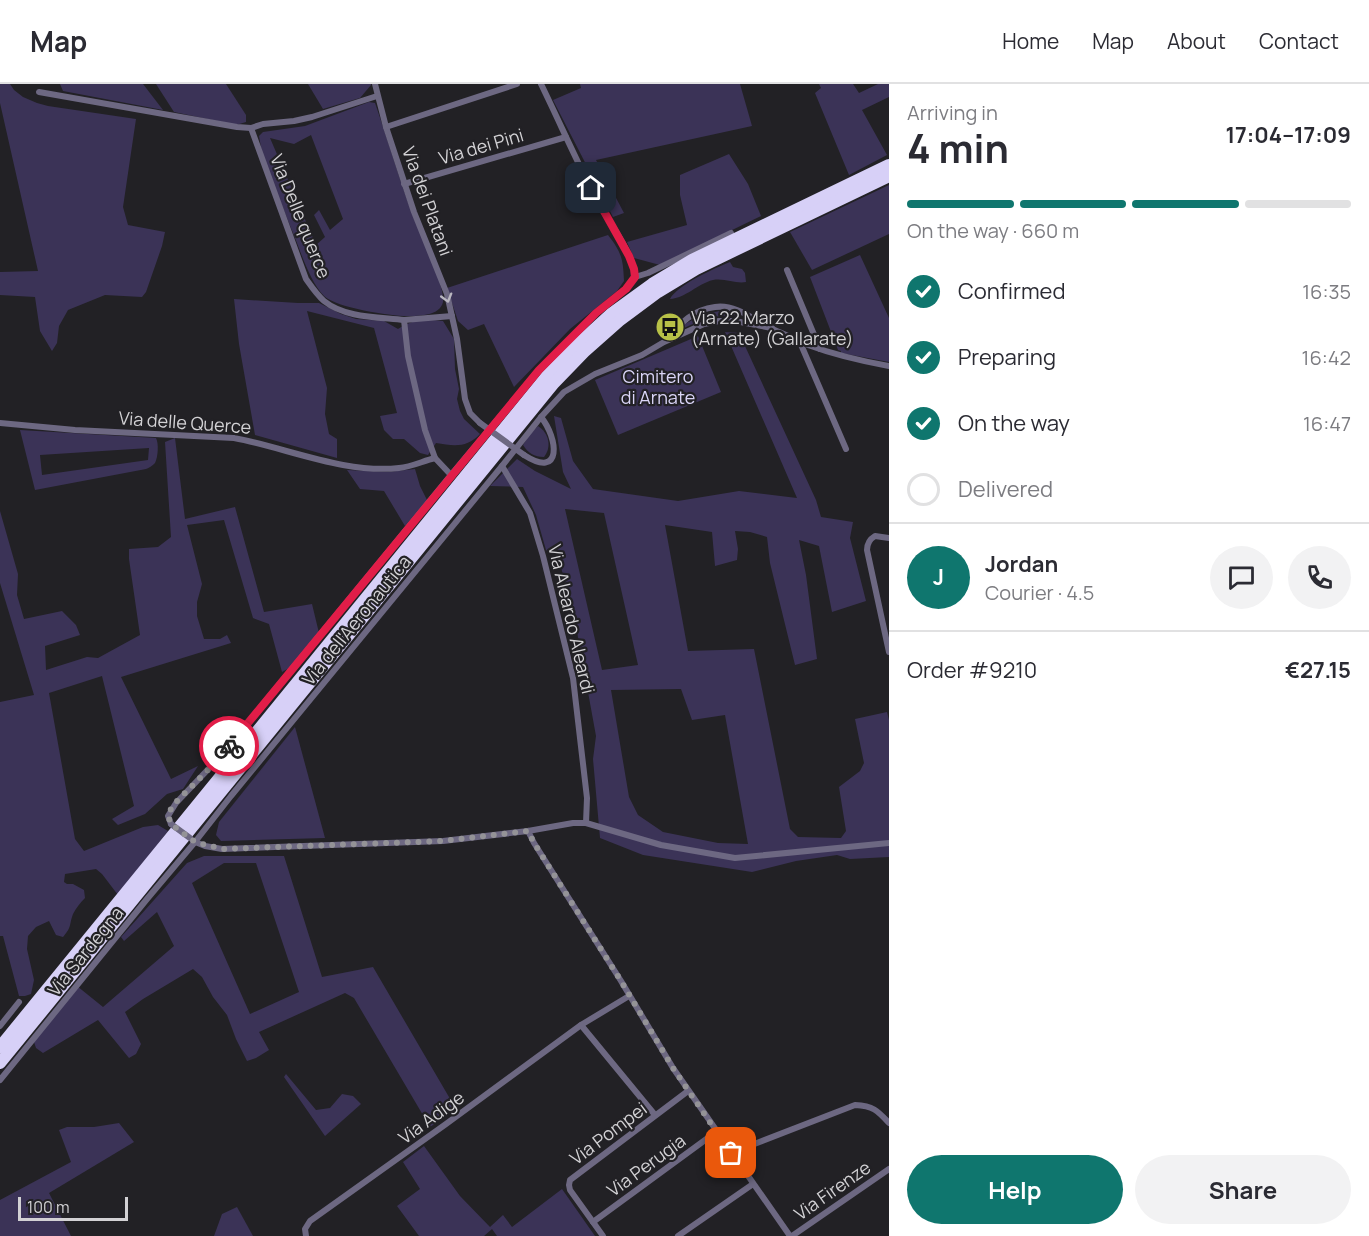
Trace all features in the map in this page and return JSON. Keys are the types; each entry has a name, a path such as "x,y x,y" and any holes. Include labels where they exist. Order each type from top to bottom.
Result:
{"highway":[{"path":"0,1047 546,377 576,346 620,307 692,260 889,165"},
{"path":"0,1063 554,384 584,352 619,321 696,268 889,176"}],"street":[{"name":"Via dei Platani","path":"375,84 404,184 447,294 457,339 465,399 470,412 480,423 524,455 541,464 548,462 553,456 554,447 550,433 541,417"},
{"path":"386,127 518,84"},
{"path":"541,84 599,205 629,256 635,277"},
{"path":"39,92 250,128 312,117 377,96"},
{"name":"Via Delle querce","path":"250,128 311,288 334,308 352,314 404,320"},
{"name":"Via dei Pini","path":"404,184 566,137"},
{"path":"731,233 635,277 626,289 596,313 539,370 218,759 176,802 168,816 171,824 192,840 222,849 443,841 573,823 586,823 661,845 735,858 889,843"},
{"path":"787,270 820,349"},
{"path":"664,342 682,321 700,311 717,306 736,309 820,349 852,359 889,366"},
{"path":"452,316 404,320 408,356 425,430 435,458 452,475"},
{"path":"664,342 704,324 719,321 735,321 772,328"},
{"path":"799,340 846,449"},
{"name":"Via dell'Aeronautica","path":"192,840 231,796 541,417 564,392 595,374 642,355 664,342"},
{"name":"Via delle Querce","path":"0,423 75,430 234,438 343,465 369,469 400,468 435,458"},
{"name":"Via Aleardo Aleardi","path":"502,466 531,513 573,678 586,798 586,823"},
{"path":"889,538 874,536 867,550 889,652"},
{"path":"528,831 673,1068 791,1236"},
{"name":"Via Sardegna","path":"0,1080 192,840"},
{"name":"Via Adige","path":"306,1236 305,1229 310,1221 580,1026 629,996"},
{"path":"0,1026 19,1002"},
{"path":"580,1026 655,1115"},
{"name":"Via Pompei","path":"603,1236 570,1190 570,1180 688,1091"},
{"path":"731,1153 855,1106 876,1109 889,1123"},
{"name":"Via Perugia","path":"593,1222 716,1132"},
{"name":"Via Firenze","path":"791,1236 889,1169"},
{"path":"678,1236 753,1184"}],"green space":[{"path":"0,84 10,84 23,97 48,106 136,119 123,207 128,225 165,232 146,292 142,297 105,295 68,310 59,326 57,343 52,351 40,331 35,297 0,295 0,272 38,271 0,103"},
{"path":"60,84 143,84 163,110 63,91"},
{"path":"156,84 226,84 246,115 246,122 236,125 174,112"},
{"path":"308,84 371,85 360,98 323,109"},
{"path":"580,84 740,84 752,126 596,160 624,213 613,217 553,100 581,88"},
{"path":"819,84 853,84 859,93 878,84 889,84 889,97 862,110 887,155 849,175 815,93 821,88"},
{"path":"369,102 375,103 413,216 440,285 443,302 438,310 417,316 377,313 340,304 324,296 320,291 305,264 262,153 259,136 263,132 305,126","holes":["311,135 343,219 330,230 319,210 314,215 325,237 316,245 270,138 294,144"]},
{"path":"729,154 748,184 761,216 660,265 634,258 627,242 687,225 680,195 680,175"},
{"path":"889,185 889,234 812,270 790,232"},
{"path":"608,235 621,257 624,281 617,291 570,329 514,387 484,324 468,330 458,321 447,288"},
{"path":"860,255 889,318 889,362 841,353 838,350 810,277"},
{"path":"730,262 733,267 742,269 746,282 713,280 670,299 688,283"},
{"path":"234,299 319,303 356,319 384,321 398,329 419,321 443,321 454,339 455,369 459,389 457,399 460,411 464,419 480,434 465,444 436,443 428,455 420,453 404,439 393,439 384,430 380,416 397,413 374,328 307,311 327,388 325,414 329,434 337,439 337,458 255,435 239,344"},
{"path":"724,310 737,315 708,317 684,328 682,326 702,315"},
{"path":"725,332 739,333 816,500 821,517 853,522 850,538 866,601 832,612 819,546 799,540 817,659 795,665 770,563 767,537 735,531 737,560 715,566 712,532 665,525 688,651 754,649 790,829 798,837 841,838 846,831 839,787 860,771 864,763 855,719 887,712 889,720 889,857 850,859 837,855 796,861 752,872 643,855 600,838 593,759 596,736 574,615 559,560 546,550 536,515 523,487 490,486 517,459 571,489 563,472 554,416 561,418 573,461 593,489 678,501 739,491 797,498","holes":["565,509 604,513 638,665 602,670","681,689 692,720 725,715 748,844 718,843 663,832 638,815 629,797 611,690"]},
{"name":"Cimitero di Arnate","path":"698,336 721,392 618,435 595,380"},
{"path":"538,426 545,432 549,445 544,457 532,454 523,445"},
{"path":"20,430 156,438 158,447 156,460 147,469 35,490","holes":["149,448 148,460 42,475 40,455"]},
{"path":"175,438 185,519 235,507 264,612 312,604 319,633 291,667 282,672 269,624 253,618 224,520 187,525 202,584 197,602 197,616 204,639 220,639 227,635 231,643 121,677 171,779 198,766 183,789 167,794 145,814 118,825 112,819 134,806 102,676 49,693 75,839 84,851 143,827 158,825 168,831 118,895 96,869 65,874 64,882 84,890 85,898 74,912 69,928 63,937 56,935 49,921 36,927 28,936 27,949 34,980 31,994 19,996 3,936 0,936 0,702 34,695 0,583 0,511 18,574 17,595 24,619 62,611 76,625 80,635 45,646 46,670 87,657 98,658 140,635 129,549 158,547 171,537 165,442"},
{"path":"415,469 427,500 405,526 384,491 360,489 347,470 388,472"},
{"path":"295,727 325,838 221,841 216,835 219,822"},
{"path":"204,856 284,856 322,977 373,967 456,1109 430,1127 354,998 345,993 259,1032 269,1050 247,1061 227,1015 213,997 202,977 193,969 125,1012 141,1044 136,1054 129,1058 98,1020 43,1053 36,1048 33,1039 77,986 103,1007 174,946 157,912 124,941 121,937 187,863","holes":["224,863 256,863 299,992 250,1014 192,883"]},
{"path":"286,1074 316,1110 330,1108 342,1094 353,1096 361,1104 325,1136 284,1077"},
{"path":"119,1123 134,1142 49,1193 71,1236 0,1236 0,1200 71,1162 59,1130 67,1127 94,1127"},
{"path":"424,1146 460,1196 490,1227 503,1215 512,1227 562,1189 595,1236 497,1236 492,1229 484,1236 419,1236 397,1206 420,1189 403,1162"},
{"path":"237,1207 253,1236 214,1236 222,1214"}],"way so far":[{"path":"229,746 176,802 168,816 171,824 195,842 205,846 222,849 443,841 528,831 673,1068 731,1153"}],"place":[{"name":"Via 22 Marzo (Arnate) (Gallarate)","path":"670,327"}],"route":[{"path":"229,746 539,370 596,313 626,289 635,277 629,256 591,188"}]}
